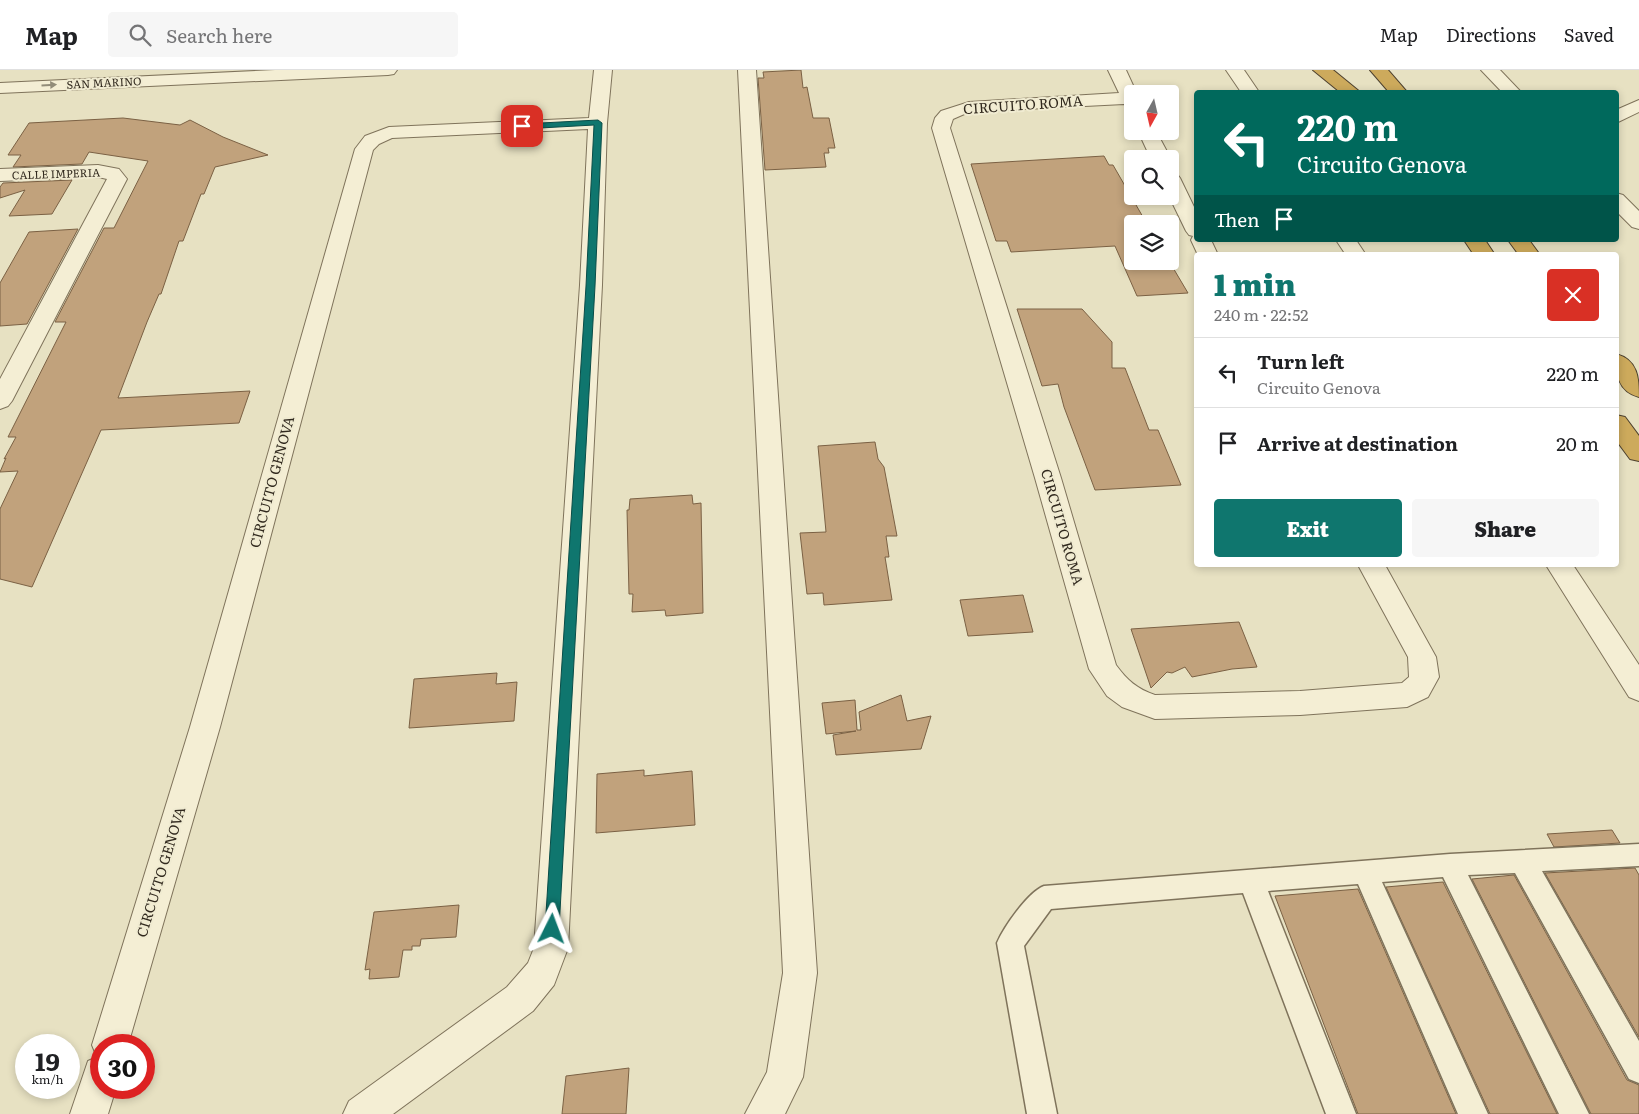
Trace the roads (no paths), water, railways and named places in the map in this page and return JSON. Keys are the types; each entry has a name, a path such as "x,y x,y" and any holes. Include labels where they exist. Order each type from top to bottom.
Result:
{"highway":[{"path":"1322,70 1348,90"},
{"path":"1342,70 1357,90"},
{"path":"1379,70 1396,90"},
{"path":"1520,242 1528,252"},
{"path":"1619,365 1639,389"},
{"path":"1619,427 1639,453"}],"street":[{"name":"SAN MARINO","path":"0,88 388,70"},
{"path":"362,1114 520,999 542,973 551,948 591,286 598,123 603,70"},
{"path":"747,70 800,973 785,1077 764,1114"},
{"name":"CIRCUITO ROMA","path":"1117,70 1124,85"},
{"path":"1235,70 1249,90"},
{"path":"1492,72 1518,70"},
{"path":"1492,72 1510,90"},
{"name":"CIRCUITO ROMA","path":"1124,100 969,107 949,113 942,119 941,128 1048,478 1103,669 1117,688 1132,699 1155,707 1300,703 1407,695 1418,689 1424,677 1422,656 1373,567"},
{"path":"1619,116 1639,105"},
{"name":"CIRCUITO GENOVA","path":"113,1034 207,718 364,149 372,140 389,133 598,123"},
{"name":"CALLE IMPERIA","path":"0,175 98,171 112,173 117,179 0,401"},
{"path":"1179,196 1194,226"},
{"path":"1619,202 1639,223"},
{"path":"1559,567 1639,689"},
{"path":"90,1114 94,1099"}],"lane":[{"path":"1042,1114 1010,943 1044,898 1450,865 1639,855"},
{"path":"1522,861 1639,1069"},
{"path":"1450,865 1574,1114"},
{"path":"1365,872 1473,1114"},
{"path":"1252,882 1340,1114"}]}
